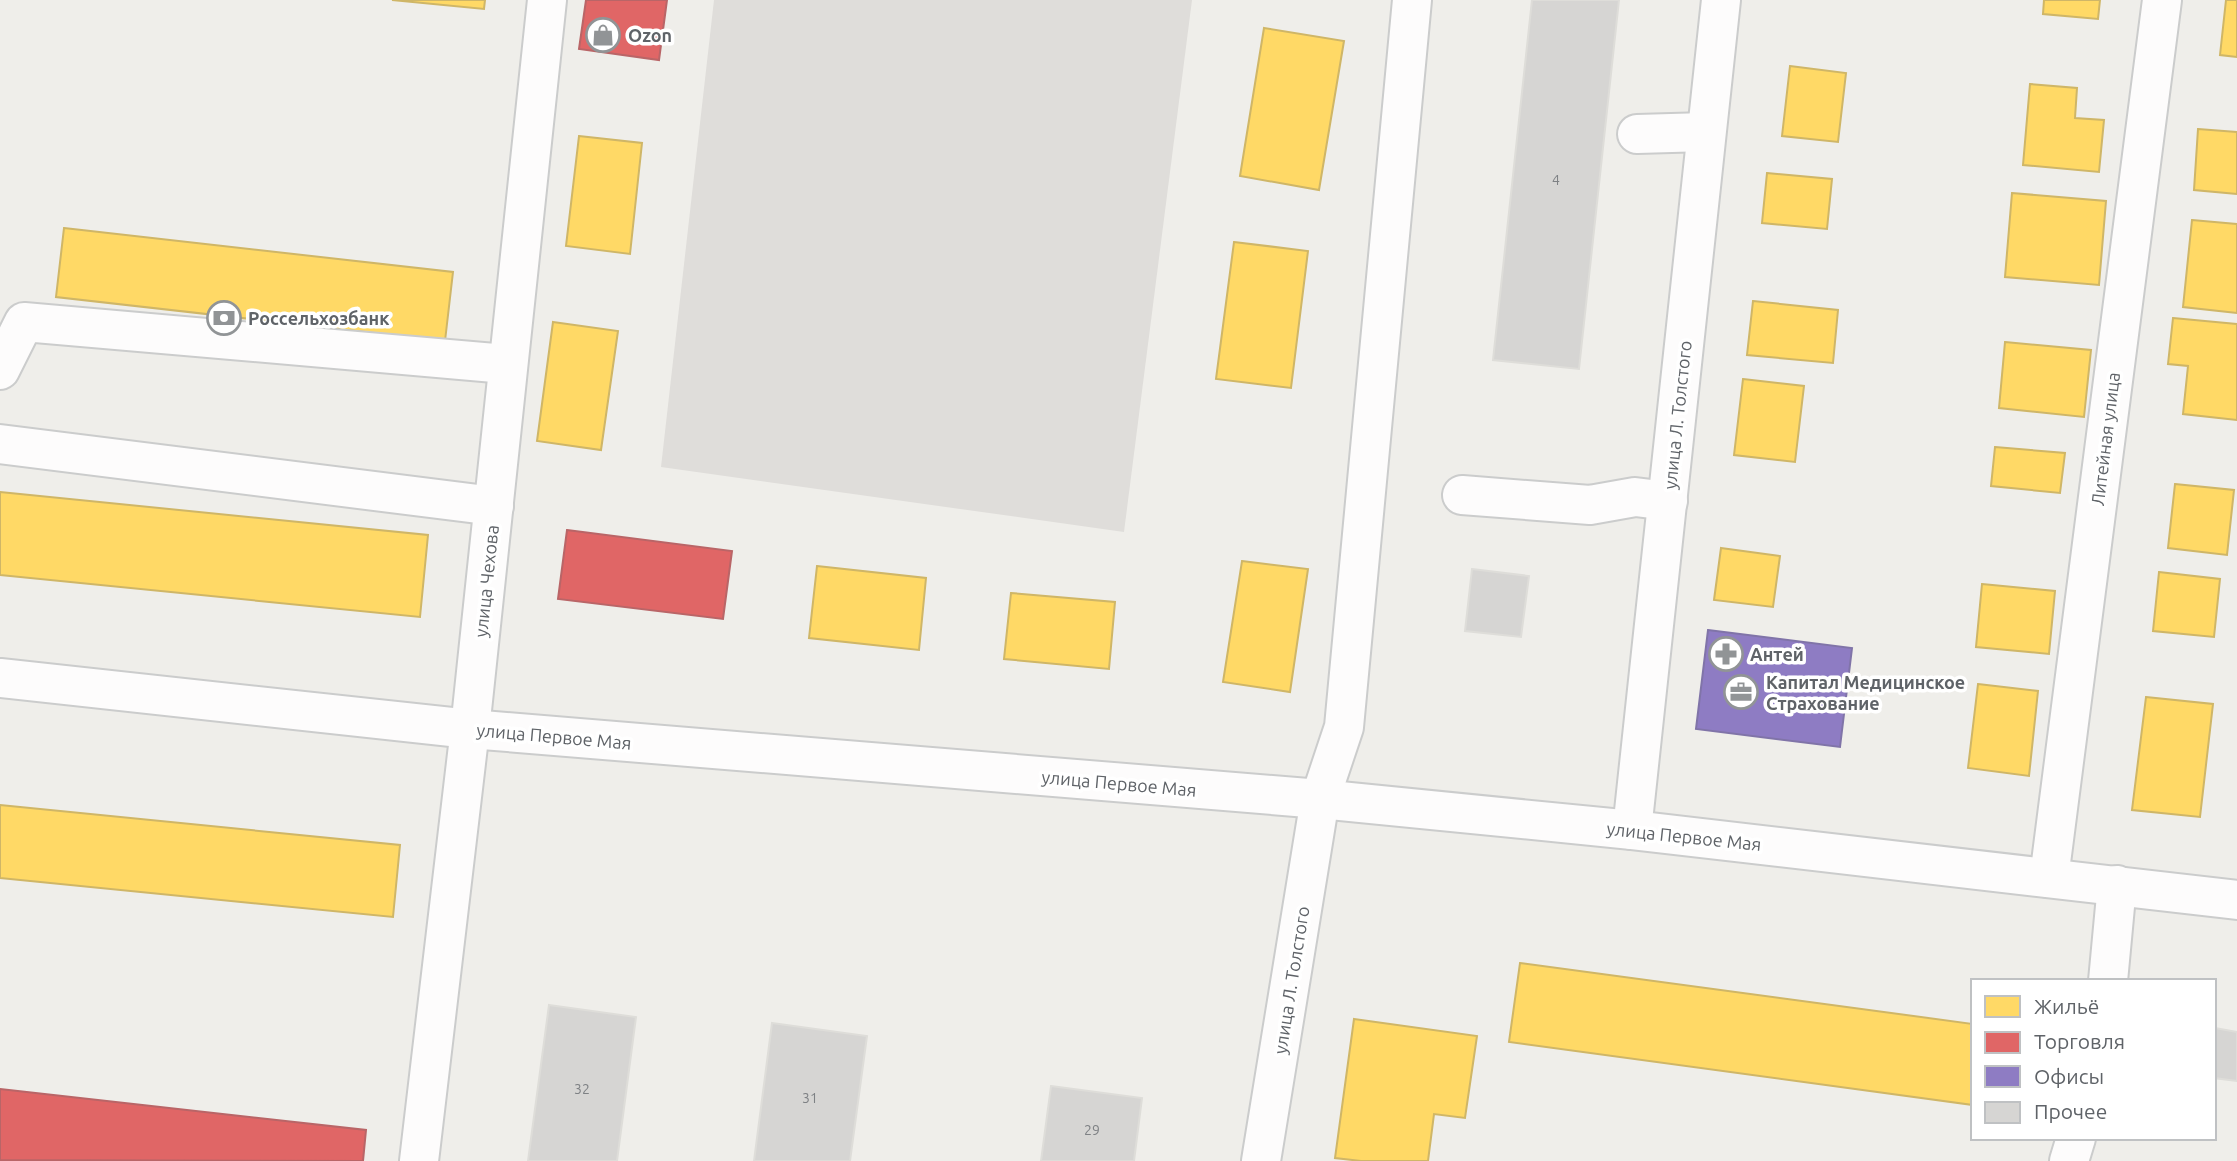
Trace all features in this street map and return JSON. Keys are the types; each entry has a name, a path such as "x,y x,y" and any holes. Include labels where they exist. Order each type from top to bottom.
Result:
{"street":[{"name":"улица Чехова","path":"419,1161 470,729 506,364 547,0"},
{"name":"улица Л. Толстого","path":"1261,1161 1320,799 1343,727 1412,0"},
{"name":"улица Л. Толстого","path":"1632,830 1721,0"},
{"name":"Литейная улица","path":"2049,878 2162,0"},
{"path":"1637,134 1706,132"},
{"path":"0,370 24,322 506,364"},
{"path":"0,444 494,506"},
{"path":"1462,495 1590,505 1635,497 1668,501"},
{"name":"улица Первое Мая","path":"0,678 470,729 1320,799 1632,830 2237,900"},
{"path":"2108,979 2117,885"},
{"path":"2069,1161 2075,1140"}],"shaded area":[{"path":"714,0 1192,0 1124,532 661,467"}],"building: Жильё":[{"path":"392,0 485,0 484,9"},
{"path":"2044,0 2100,0 2098,19 2043,14"},
{"path":"2226,0 2237,0 2237,57 2220,55"},
{"path":"1264,28 1344,41 1319,190 1240,176"},
{"path":"1790,66 1846,73 1838,142 1782,136"},
{"path":"2030,84 2077,88 2075,118 2104,120 2099,172 2023,165"},
{"path":"2198,129 2237,132 2237,194 2194,190"},
{"path":"579,136 642,143 630,254 566,246"},
{"path":"1767,173 1832,179 1827,229 1762,223"},
{"path":"2012,193 2106,201 2099,285 2005,277"},
{"path":"2192,220 2237,224 2237,313 2183,307"},
{"path":"64,228 453,272 445,341 56,297"},
{"path":"1234,242 1308,251 1291,388 1216,379"},
{"path":"1753,301 1838,310 1833,363 1747,355"},
{"path":"2173,318 2237,324 2237,420 2183,414 2188,366 2168,364"},
{"path":"553,322 618,331 601,450 537,441"},
{"path":"2005,342 2091,350 2084,417 1999,408"},
{"path":"1743,379 1804,386 1795,462 1734,455"},
{"path":"1995,447 2065,453 2060,493 1991,486"},
{"path":"2175,484 2234,490 2227,555 2168,548"},
{"path":"0,492 428,535 420,617 0,575"},
{"path":"1721,548 1780,556 1773,607 1714,600"},
{"path":"1242,561 1308,569 1290,692 1223,682"},
{"path":"817,566 926,578 919,650 809,638"},
{"path":"2159,572 2220,579 2214,637 2153,631"},
{"path":"1982,584 2055,591 2049,654 1976,647"},
{"path":"1011,593 1115,602 1109,669 1004,659"},
{"path":"1978,684 2038,691 2029,776 1968,768"},
{"path":"2146,697 2213,704 2200,817 2132,810"},
{"path":"0,805 400,845 393,917 0,878"},
{"path":"1520,963 1971,1024 1971,1105 1509,1042"},
{"path":"1354,1019 1477,1036 1465,1118 1434,1114 1428,1161 1361,1161 1335,1158"}],"building: Торговля":[{"path":"586,0 667,0 659,60 579,49"},
{"path":"567,530 732,551 723,619 558,599"},
{"path":"0,1089 366,1130 363,1161 0,1160"}],"building: Офисы":[{"path":"1708,630 1852,648 1840,747 1696,729"}],"building: Прочее":[{"path":"1532,0 1619,0 1579,369 1493,360"},
{"path":"1472,569 1529,576 1521,637 1465,631"},
{"path":"549,1005 636,1017 617,1161 528,1161"},
{"path":"772,1023 867,1036 850,1161 754,1161"},
{"path":"2216,1028 2237,1032 2237,1081 2216,1078"},
{"path":"1051,1086 1142,1098 1134,1161 1041,1161"}],"place":[{"name":"Ozon","path":"603,35"},
{"name":"Россельхозбанк","path":"224,318"},
{"name":"Антей","path":"1726,654"},
{"name":"Капитал Медицинское Страхование","path":"1741,692"}]}
